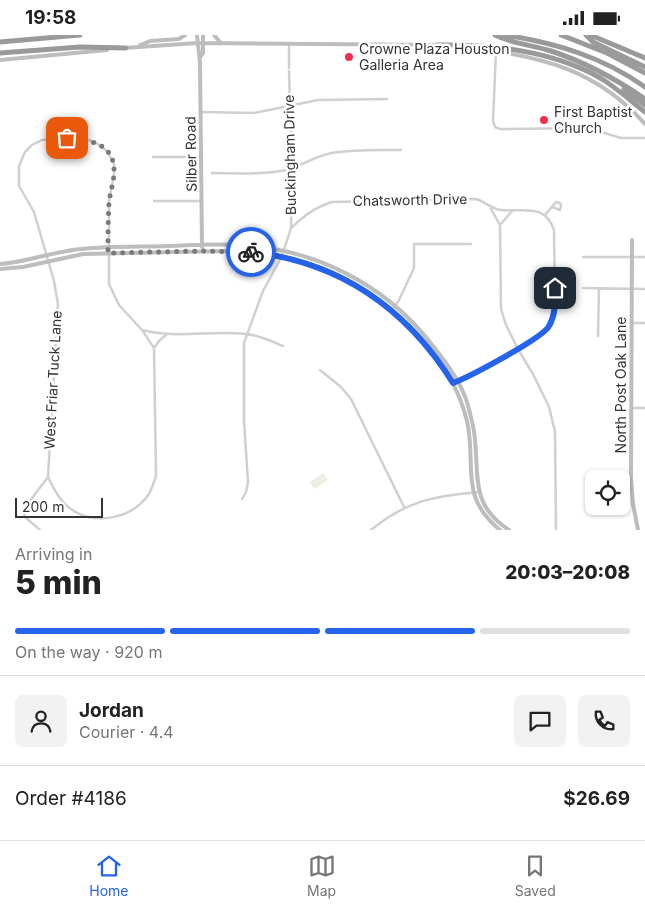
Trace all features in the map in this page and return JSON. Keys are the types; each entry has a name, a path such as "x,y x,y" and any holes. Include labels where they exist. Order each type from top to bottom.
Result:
{"highway":[{"path":"0,42 80,35"},
{"path":"495,35 507,41 543,49 567,57 602,72 645,99"},
{"path":"505,35 537,40 580,52 618,70 645,87"},
{"path":"561,35 607,53 645,73"},
{"path":"586,35 596,37 645,58"},
{"path":"586,35 593,42 645,67"},
{"path":"437,45 478,45 505,49 579,68 614,87 645,112"},
{"path":"0,53 80,47 126,48"},
{"path":"602,72 645,105"}],"main road":[{"path":"136,47 150,41 179,39 184,35"},
{"name":"Silber Road","path":"197,35 200,57 203,201 202,251"},
{"name":"Silber Road","path":"200,57 203,53 203,35"},
{"path":"214,35 222,43"},
{"path":"0,59 197,43 437,45 496,51 556,66 588,77 618,97 645,123"},
{"name":"North Post Oak Lane","path":"632,240 632,493 638,530"},
{"path":"0,263 21,262 74,249 108,247 252,246 284,251 317,260 344,272 368,286 395,306 420,330 438,352 455,382"},
{"path":"145,247 145,253"},
{"path":"0,269 23,267 83,254 245,251 282,256 316,266 342,277 392,310 437,358 465,397 475,440 478,492 488,511 509,530"},
{"path":"342,277 344,272"},
{"path":"470,422 470,475 473,493 483,512 500,530"}],"street":[{"name":"Buckingham Drive","path":"242,499 248,482 243,395 244,343 263,291 282,256 291,228 292,168 289,43"},
{"path":"496,51 493,121 495,127 500,129 588,128 621,138 645,138"},
{"path":"201,112 254,113 318,99 387,99"},
{"path":"636,139 645,134"},
{"name":"West Friar Tuck Lane","path":"48,477 58,303 54,281 34,212 19,186 18,180 20,160 25,152 36,143 50,139 88,140 95,142 108,151 114,164 114,170 109,201 108,247"},
{"path":"212,173 265,173 292,168 332,153 402,150"},
{"path":"153,157 202,157"},
{"name":"Chatsworth Drive","path":"291,228 318,206 332,202 476,199 484,201 491,208 534,210 545,215"},
{"path":"154,201 203,201"},
{"path":"455,382 518,349 546,330 554,318 554,230 552,223 545,215 552,207"},
{"path":"491,208 500,225 501,309 506,325 534,376 553,419 556,451 556,530"},
{"path":"500,225 513,210"},
{"path":"392,310 399,300 414,267 414,244 471,244"},
{"path":"40,530 25,517 23,509 48,477 60,499 68,507 93,519 112,518 139,505 149,494 156,476 154,348 142,330 123,310 115,298 110,284 108,247"},
{"path":"583,257 645,257"},
{"path":"584,288 645,289"},
{"path":"598,336 599,289"},
{"path":"632,323 645,323"},
{"path":"142,330 167,334 247,333 282,346"},
{"path":"154,348 167,334"},
{"path":"320,369 350,399 404,507"},
{"path":"631,408 645,408"},
{"path":"371,530 404,507 433,498 478,492"}],"green space":[{"path":"323,473 328,480 314,489 310,482"}],"way so far":[{"path":"67,138 95,142 108,151 114,164 109,201 108,253 251,252"}],"place":[{"name":"Crowne Plaza Houston Galleria Area","path":"349,57"},
{"name":"First Baptist Church","path":"544,120"}],"route":[{"path":"251,252 282,256 316,266 342,277 374,297 396,314 420,337 437,358 453,383 518,349 546,330 554,318 555,288"}]}
